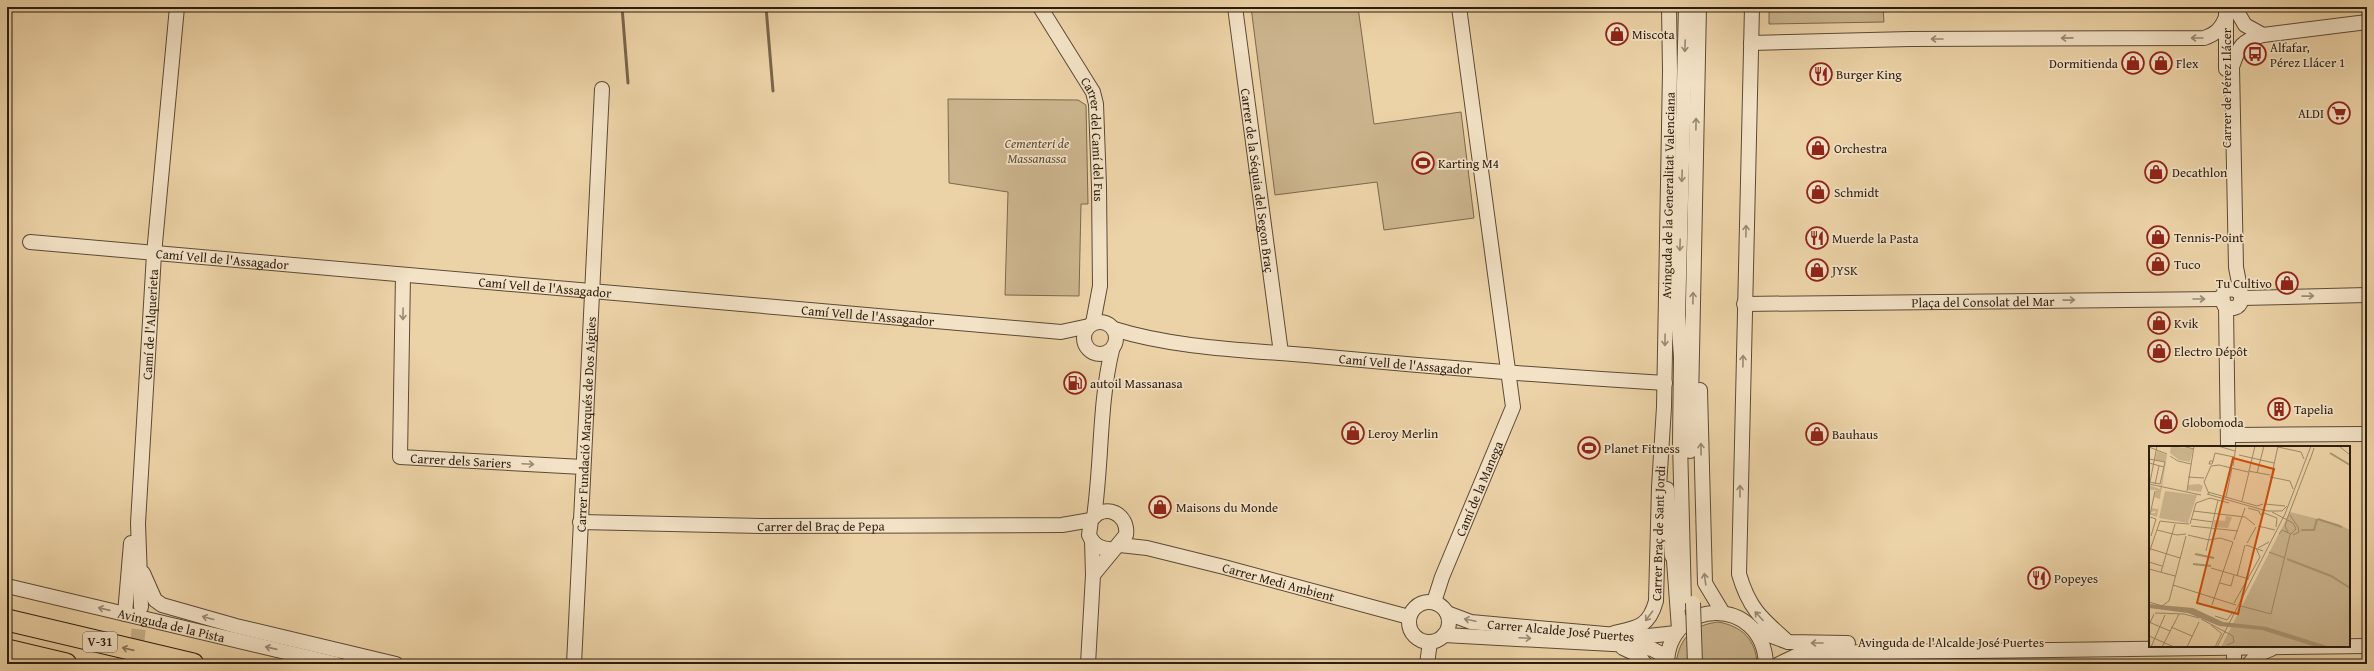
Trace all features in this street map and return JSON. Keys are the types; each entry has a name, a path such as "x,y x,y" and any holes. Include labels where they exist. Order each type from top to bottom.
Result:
{"highway":[{"name":"V-31","path":"7,620 193,664"},
{"path":"7,650 66,664"}],"street":[{"name":"Camí de l'Alquerieta","path":"141,607 138,523 154,254 177,7"},
{"name":"Carrer del Camí del Fus","path":"1040,7 1093,92 1096,104 1100,186 1100,286 1091,325"},
{"name":"Carrer de la Séquia del Segon Braç","path":"1235,7 1281,353"},
{"name":"Camí de la Manega","path":"1434,602 1442,577 1513,407 1459,7"},
{"name":"Avinguda de la Generalitat Valenciana","path":"1665,383 1670,71 1669,7"},
{"path":"1670,71 1678,7"},
{"path":"1686,7 1688,206 1692,316 1687,664"},
{"path":"1673,568 1673,408 1678,315 1688,206 1699,7"},
{"path":"1752,7 1739,574 1744,592 1757,615 1788,642"},
{"path":"1751,43 2204,38 2214,34 2222,27 2231,10"},
{"path":"2231,10 2245,25 2263,35"},
{"path":"2231,10 2233,22 2232,67"},
{"name":"Carrer de Pérez Llácer","path":"2228,446 2232,299 2231,10"},
{"name":"Carrer de Pérez Llácer","path":"2236,441 2232,299 2236,267 2232,67 2236,52 2249,38 2367,22"},
{"name":"Carrer Fundació Marqués de Dos Aigües","path":"574,664 602,89"},
{"name":"Camí Vell de l'Assagador","path":"30,242 1061,332 1091,325"},
{"name":"Carrer dels Sariers","path":"403,275 400,457 583,467"},
{"name":"Carrer del Camí del Fus","path":"1100,286 1112,327"},
{"name":"Plaça del Consolat del Mar","path":"1744,304 2232,299 2367,295"},
{"path":"1678,315 1681,357 1680,442 1688,603 1696,664"},
{"path":"1692,316 1699,371 1705,583 1723,613"},
{"path":"1088,664 1093,575 1090,538 1099,482 1105,380 1112,348 1116,338 1112,327 1102,322 1091,325 1084,334 1088,348 1105,380"},
{"name":"Camí Vell de l'Assagador","path":"1112,327 1148,340 1509,374 1665,383"},
{"name":"Camí Vell de l'Assagador","path":"1061,332 1088,348"},
{"name":"Camí Vell de l'Assagador","path":"1112,348 1148,340"},
{"path":"1088,348 1102,354 1112,348"},
{"name":"Carrer Braç de Sant Jordi","path":"1614,633 1640,627 1653,614 1656,601 1659,487 1665,383"},
{"path":"1664,407 1667,487 1678,631"},
{"path":"2236,441 2367,434"},
{"path":"1093,575 1126,536 1127,530 1123,518 1112,511 1099,482"},
{"path":"1093,518 1102,512 1112,511"},
{"name":"Carrer del Braç de Pepa","path":"580,522 761,526 1062,526 1093,518"},
{"name":"Camí de l'Alquerieta","path":"125,614 130,546 138,523"},
{"name":"Carrer del Braç de Pepa","path":"1062,526 1090,538"},
{"name":"Carrer Medi Ambient","path":"1127,530 1147,548"},
{"path":"1090,538 1102,548 1117,547"},
{"name":"Carrer Medi Ambient","path":"1117,547 1147,548 1409,617"},
{"name":"Avinguda de la Pista","path":"139,563 155,600 162,606 236,626 308,650"},
{"name":"Avinguda de la Pista","path":"7,586 209,634 308,650 346,659 396,664"},
{"path":"1434,602 1443,608 1447,613 1449,624 1444,635 1430,642 1421,640 1412,633 1409,627 1409,617 1418,605 1434,602"},
{"name":"Carrer Alcalde José Puertes","path":"1447,613 1471,622 1614,633 1639,637 1678,631"},
{"path":"1667,661 1670,644 1678,631 1692,619 1707,613 1723,613"},
{"name":"Avinguda de l'Alcalde José Puertes","path":"1723,613 1740,619 1755,630 1788,642 2149,640"},
{"path":"209,634 236,626"},
{"path":"1755,630 1762,641 1766,664"},
{"name":"Carrer Alcalde José Puertes","path":"1444,635 1599,642 1652,649 1667,661"},
{"path":"2350,638 2367,638"},
{"path":"1427,664 1430,642"},
{"path":"1599,642 1629,650 1638,655 1645,664"},
{"name":"Avinguda de l'Alcalde José Puertes","path":"2350,646 2367,646"},
{"path":"2234,647 2234,664"},
{"path":"2249,664 2257,655 2277,647"},
{"name":"Avinguda de l'Alcalde José Puertes","path":"1780,664 1802,653 2277,647"},
{"path":"308,650 332,660 346,659"},
{"path":"1794,664 1811,654"}],"green space":[{"path":"1251,7 1358,7 1374,124 1461,112 1474,218 1384,230 1377,182 1275,195"},
{"path":"1769,7 1883,7 1884,22 1769,24"},
{"name":"Cementeri de Massanassa","path":"948,99 1078,100 1086,105 1088,204 1081,204 1079,296 1005,295 1008,192 949,183"},
{"path":"1718,622 1727,624 1741,631 1751,641 1756,655 1757,664 1676,664 1680,647 1689,634 1701,626"}],"waterway":[{"path":"622,7 628,83"},
{"path":"766,7 773,91"}],"tunnel":[{"path":"135,664 141,607"}],"place":[{"name":"Miscota","path":"1617,34"},
{"name":"Alfafar, Pérez Llácer 1","path":"2255,54"},
{"name":"Dormitienda","path":"2133,63"},
{"name":"Flex","path":"2161,63"},
{"name":"Burger King","path":"1821,74"},
{"name":"ALDI","path":"2339,113"},
{"name":"Orchestra","path":"1818,148"},
{"name":"Karting M4","path":"1423,163"},
{"name":"Decathlon","path":"2156,172"},
{"name":"Schmidt","path":"1818,192"},
{"name":"Tennis-Point","path":"2158,237"},
{"name":"Muerde la Pasta","path":"1817,238"},
{"name":"Tuco","path":"2158,264"},
{"name":"JYSK","path":"1817,270"},
{"name":"Tu Cultivo","path":"2287,283"},
{"name":"Kvik","path":"2159,323"},
{"name":"Electro Dépôt","path":"2159,351"},
{"name":"autoil Massanasa","path":"1075,383"},
{"name":"Tapelia","path":"2279,409"},
{"name":"Globomoda","path":"2166,422"},
{"name":"Leroy Merlin","path":"1353,433"},
{"name":"Bauhaus","path":"1817,434"},
{"name":"Planet Fitness","path":"1589,448"},
{"name":"Maisons du Monde","path":"1160,507"},
{"name":"Popeyes","path":"2039,578"}]}
